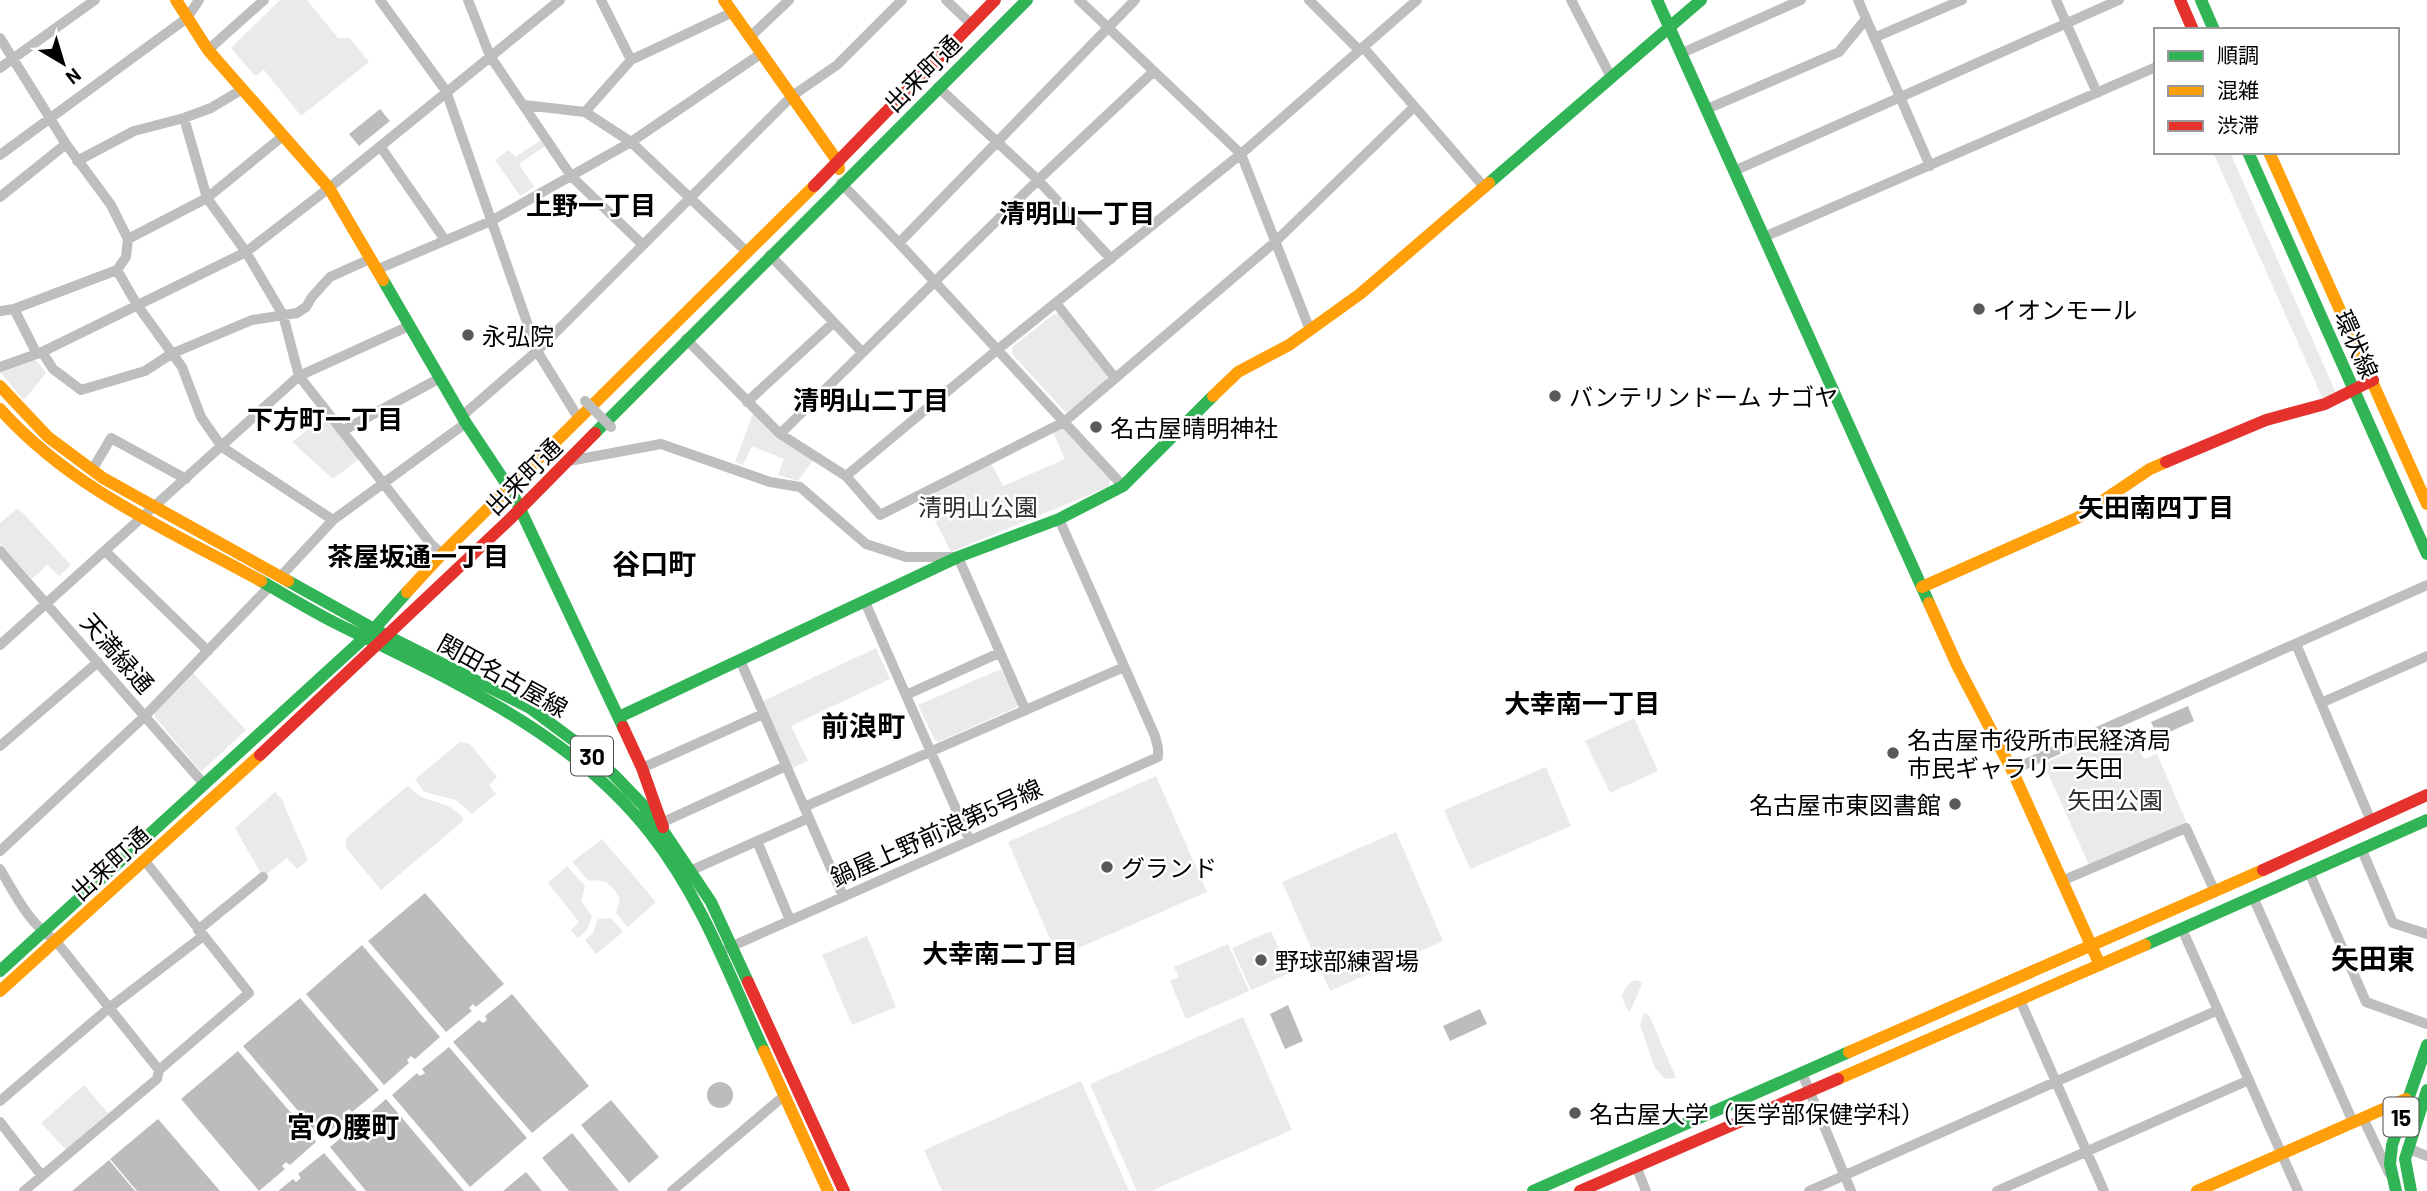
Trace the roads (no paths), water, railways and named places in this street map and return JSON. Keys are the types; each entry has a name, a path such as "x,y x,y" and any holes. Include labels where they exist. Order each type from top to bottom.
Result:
{"main road":[{"path":"176,0 208,50 329,188 440,379 509,488 642,768 663,827 656,843"},
{"path":"724,0 838,162 841,183"},
{"name":"出来町通","path":"0,971 369,633 442,554 748,253 914,86 970,23 995,0"},
{"name":"出来町通","path":"0,991 328,693 520,509 685,339 1027,0"},
{"path":"1657,0 1958,667 2012,770 2064,880 2100,965"},
{"path":"619,717 958,557 1059,519 1124,486 1238,372 1289,345 1360,294 1701,0"},
{"path":"2180,0 2192,28"},
{"path":"2201,0 2213,28"},
{"name":"環状線","path":"2249,154 2427,554"},
{"name":"環状線","path":"2270,154 2427,503"},
{"path":"1922,587 2077,518 2150,469 2266,420 2325,404 2373,380"},
{"name":"関田名古屋線","path":"0,386 48,437 92,470 281,576 369,633"},
{"name":"関田名古屋線","path":"0,409 43,452 83,482 270,586 530,708 578,743 614,775 663,827 711,902 785,1095 828,1191"},
{"name":"関田名古屋線","path":"384,640 492,702 564,749 630,809 680,877 727,949 844,1191"},
{"path":"1533,1191 2215,892 2427,795"},
{"path":"1580,1191 2427,820"},
{"name":"15","path":"2396,1188 2390,1155 2406,1100 2427,1045"},
{"name":"15","path":"2411,1191 2404,1159 2426,1094"},
{"path":"2197,1191 2406,1100"}],"street":[{"path":"0,68 95,0"},
{"path":"0,155 187,18 198,0"},
{"path":"208,50 264,0"},
{"path":"380,0 446,91 537,351 579,419"},
{"path":"468,0 490,56 571,176 642,244"},
{"path":"0,367 39,353 246,252 561,0"},
{"path":"601,0 631,60"},
{"path":"750,37 789,0"},
{"path":"281,576 333,520 464,419 537,351 792,96 837,65 902,0"},
{"path":"946,0 970,23"},
{"path":"1079,0 1241,153 1310,330"},
{"path":"899,243 1135,0"},
{"path":"846,476 1241,153 1417,0"},
{"path":"1571,0 1611,77"},
{"path":"1682,53 1801,0"},
{"path":"1858,0 1930,166"},
{"path":"1876,37 1962,0"},
{"path":"2056,0 2097,93"},
{"path":"1734,171 2119,0"},
{"path":"1313,1 1361,48 1485,188"},
{"path":"585,112 631,60 733,12"},
{"path":"1707,109 1839,52 1866,19"},
{"path":"0,38 77,161 111,205 128,239 126,257 117,270 14,309 0,311"},
{"path":"14,309 39,353 53,369 81,390 145,371 171,354 252,320 297,313 306,307 330,276 445,240 491,221 631,142 762,53"},
{"path":"1764,237 2154,68"},
{"path":"780,434 1038,180 1154,71"},
{"path":"937,87 1038,180 1111,259"},
{"path":"77,161 134,131 211,108 241,90"},
{"path":"524,105 585,112 631,142 748,253"},
{"path":"685,339 780,434 846,476 880,515 1064,422 1275,242 1414,107"},
{"path":"184,118 207,198 246,252 283,315 299,376 431,544 442,554"},
{"path":"128,239 207,198 283,136"},
{"path":"0,197 66,144"},
{"path":"380,146 445,240"},
{"path":"841,183 1124,486"},
{"path":"770,255 862,352"},
{"path":"117,270 137,304 182,367 201,417 222,447 333,520"},
{"path":"1056,303 1115,378"},
{"path":"747,402 834,323"},
{"path":"0,645 299,376 410,326"},
{"path":"342,431 440,379"},
{"path":"585,401 611,427"},
{"path":"92,470 111,438 186,479"},
{"path":"569,461 661,444 770,482 800,487 866,544 906,557 958,557 1025,709"},
{"path":"804,807 1124,667 1059,519"},
{"path":"105,551 208,651"},
{"name":"天満緑通","path":"2,556 204,784"},
{"path":"0,851 145,716 270,586"},
{"path":"2012,770 2427,586"},
{"path":"865,602 970,841"},
{"path":"2296,644 2371,821"},
{"path":"906,695 999,653"},
{"path":"2321,703 2427,656"},
{"path":"740,660 844,896"},
{"path":"0,746 98,662"},
{"name":"鍋屋上野前浪第5号線","path":"727,949 1158,757 1155,736 1124,667"},
{"path":"642,768 763,714"},
{"path":"663,827 786,766"},
{"path":"692,870 809,818"},
{"path":"2064,880 2186,828 2215,892"},
{"path":"757,841 790,920"},
{"path":"2361,848 2393,923 2427,934"},
{"path":"24,1191 157,1079 159,1070 249,993 145,861"},
{"path":"0,869 42,932 55,940 159,1070"},
{"path":"2309,872 2366,1002 2427,1024"},
{"path":"0,1101 263,877"},
{"path":"2253,897 2358,1120 2396,1188"},
{"path":"2182,929 2298,1191"},
{"path":"2020,1000 2104,1191"},
{"path":"1810,1191 2218,1010"},
{"path":"1802,1073 1851,1191"},
{"path":"1997,1191 2249,1080"},
{"path":"2406,1100 2426,1094"},
{"path":"673,1191 785,1095"},
{"path":"0,1122 42,1176"},
{"path":"2407,1149 2427,1156"},
{"path":"1636,1166 1646,1191"}],"place":[{"name":"イオンモール","path":"1979,309"},
{"name":"永弘院","path":"468,335"},
{"name":"バンテリンドーム ナゴヤ","path":"1555,396"},
{"name":"名古屋晴明神社","path":"1096,427"},
{"name":"名古屋市役所市民経済局 市民ギャラリー矢田","path":"1893,753"},
{"name":"名古屋市東図書館","path":"1955,804"},
{"name":"グランド","path":"1107,867"},
{"name":"野球部練習場","path":"1261,960"},
{"name":"名古屋大学（医学部保健学科）","path":"1575,1113"}],"district":[{"name":"上野一丁目","path":"591,204"},
{"name":"清明山一丁目","path":"1077,212"},
{"name":"清明山二丁目","path":"871,399"},
{"name":"下方町一丁目","path":"325,418"},
{"name":"矢田南四丁目","path":"2156,506"},
{"name":"茶屋坂通一丁目","path":"418,555"},
{"name":"谷口町","path":"654,563"},
{"name":"大幸南一丁目","path":"1582,702"},
{"name":"前浪町","path":"863,725"},
{"name":"大幸南二丁目","path":"1000,952"},
{"name":"矢田東","path":"2373,958"},
{"name":"宮の腰町","path":"343,1126"}],"park label":[{"name":"清明山公園","path":"978,506"},
{"name":"矢田公園","path":"2115,799"}]}
